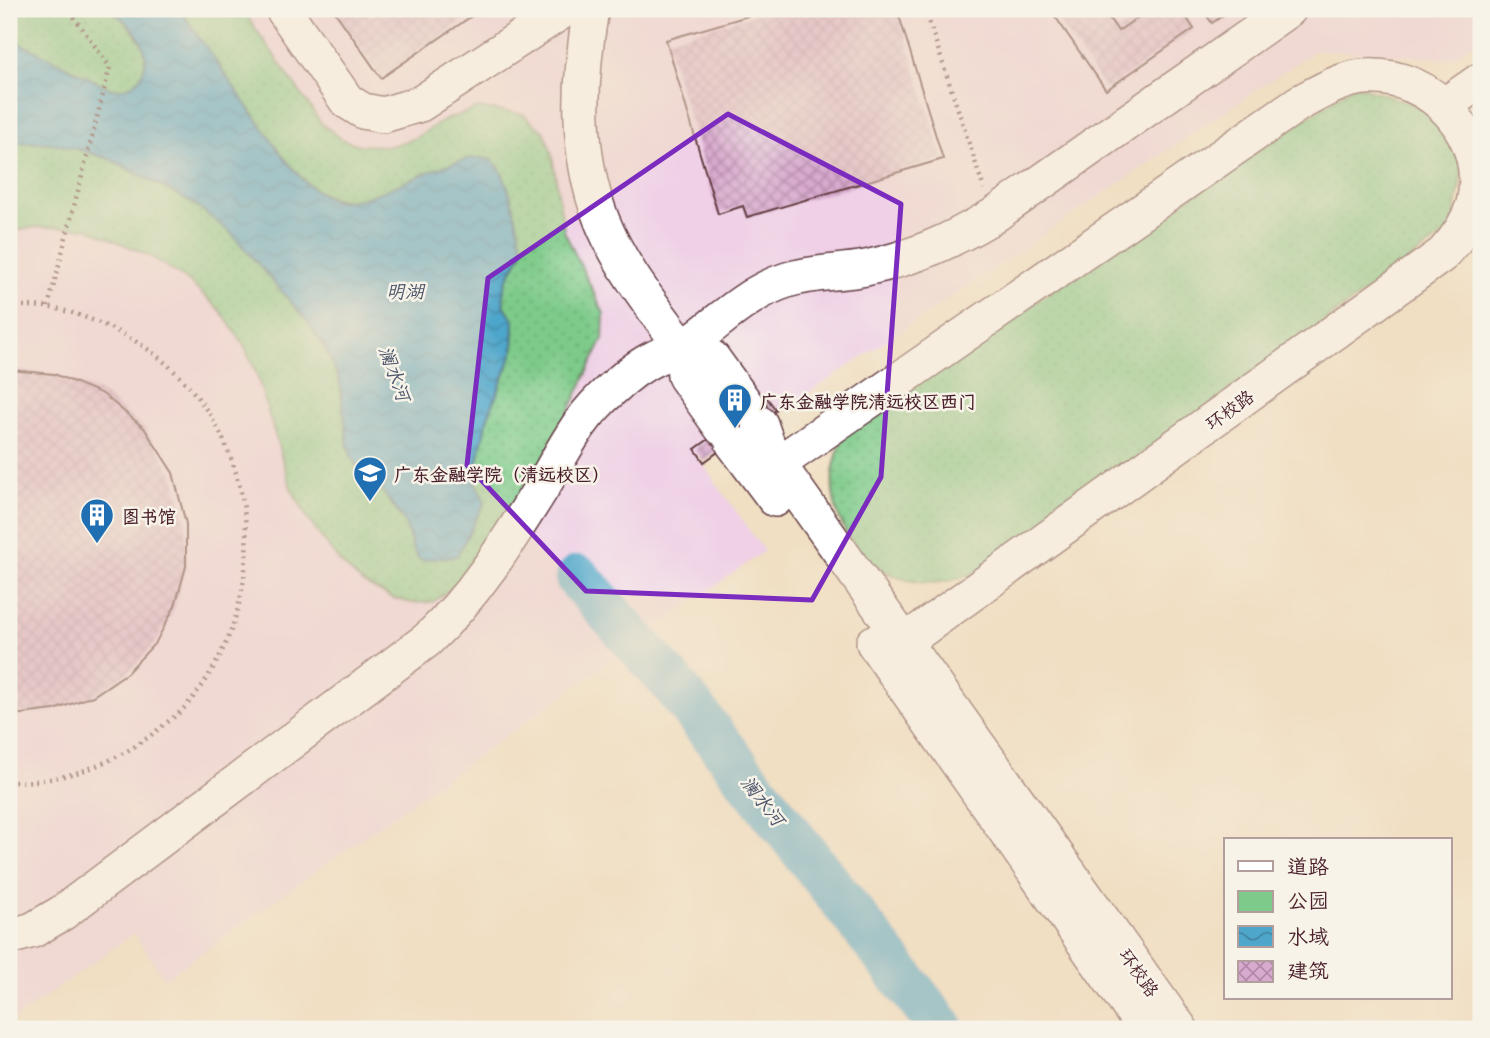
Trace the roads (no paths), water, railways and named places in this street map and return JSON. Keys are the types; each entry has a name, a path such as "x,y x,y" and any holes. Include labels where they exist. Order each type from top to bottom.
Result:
{"street":[{"path":"283,9 347,101 363,111 383,116 420,104 565,9"},
{"path":"591,9 584,46 582,125 592,190 603,223 636,284 683,348"},
{"path":"13,942 62,912 427,640 451,618 482,580 587,413 636,370 656,358 683,348 722,316 770,287 788,280 862,268 941,246 993,216 1289,9"},
{"path":"773,475 1299,103 1346,81 1381,77 1417,86 1463,118 1481,80"},
{"name":"环校路","path":"893,648 1443,254 1464,228 1474,203 1476,167 1463,118"},
{"name":"环校路","path":"683,348 712,358 741,426 770,453 773,475 893,648 1145,1029"},
{"name":"环校路","path":"893,648 1060,858 1180,1029"}],"water":[{"name":"明湖","path":"111,9 179,9 287,162 305,182 326,197 351,201 464,160 483,158 496,164 501,171 513,205 523,250 506,281 503,293 504,305 514,321 513,352 486,422 474,480 485,502 457,556 420,560 413,549 405,523 374,479 363,474 352,458 348,446 340,381 325,348 305,318 231,233 193,203 110,159 51,143 9,142 9,33 21,44 111,89 122,88 138,80 145,64 145,55 135,32"}],"waterway":[{"name":"澜水河","path":"578,578 674,685 942,1029"}],"place":[{"name":"广东金融学院清远校区西门","path":"735,430"},
{"name":"广东金融学院（清远校区）","path":"370,503"},
{"name":"图书馆","path":"97,545"}]}
